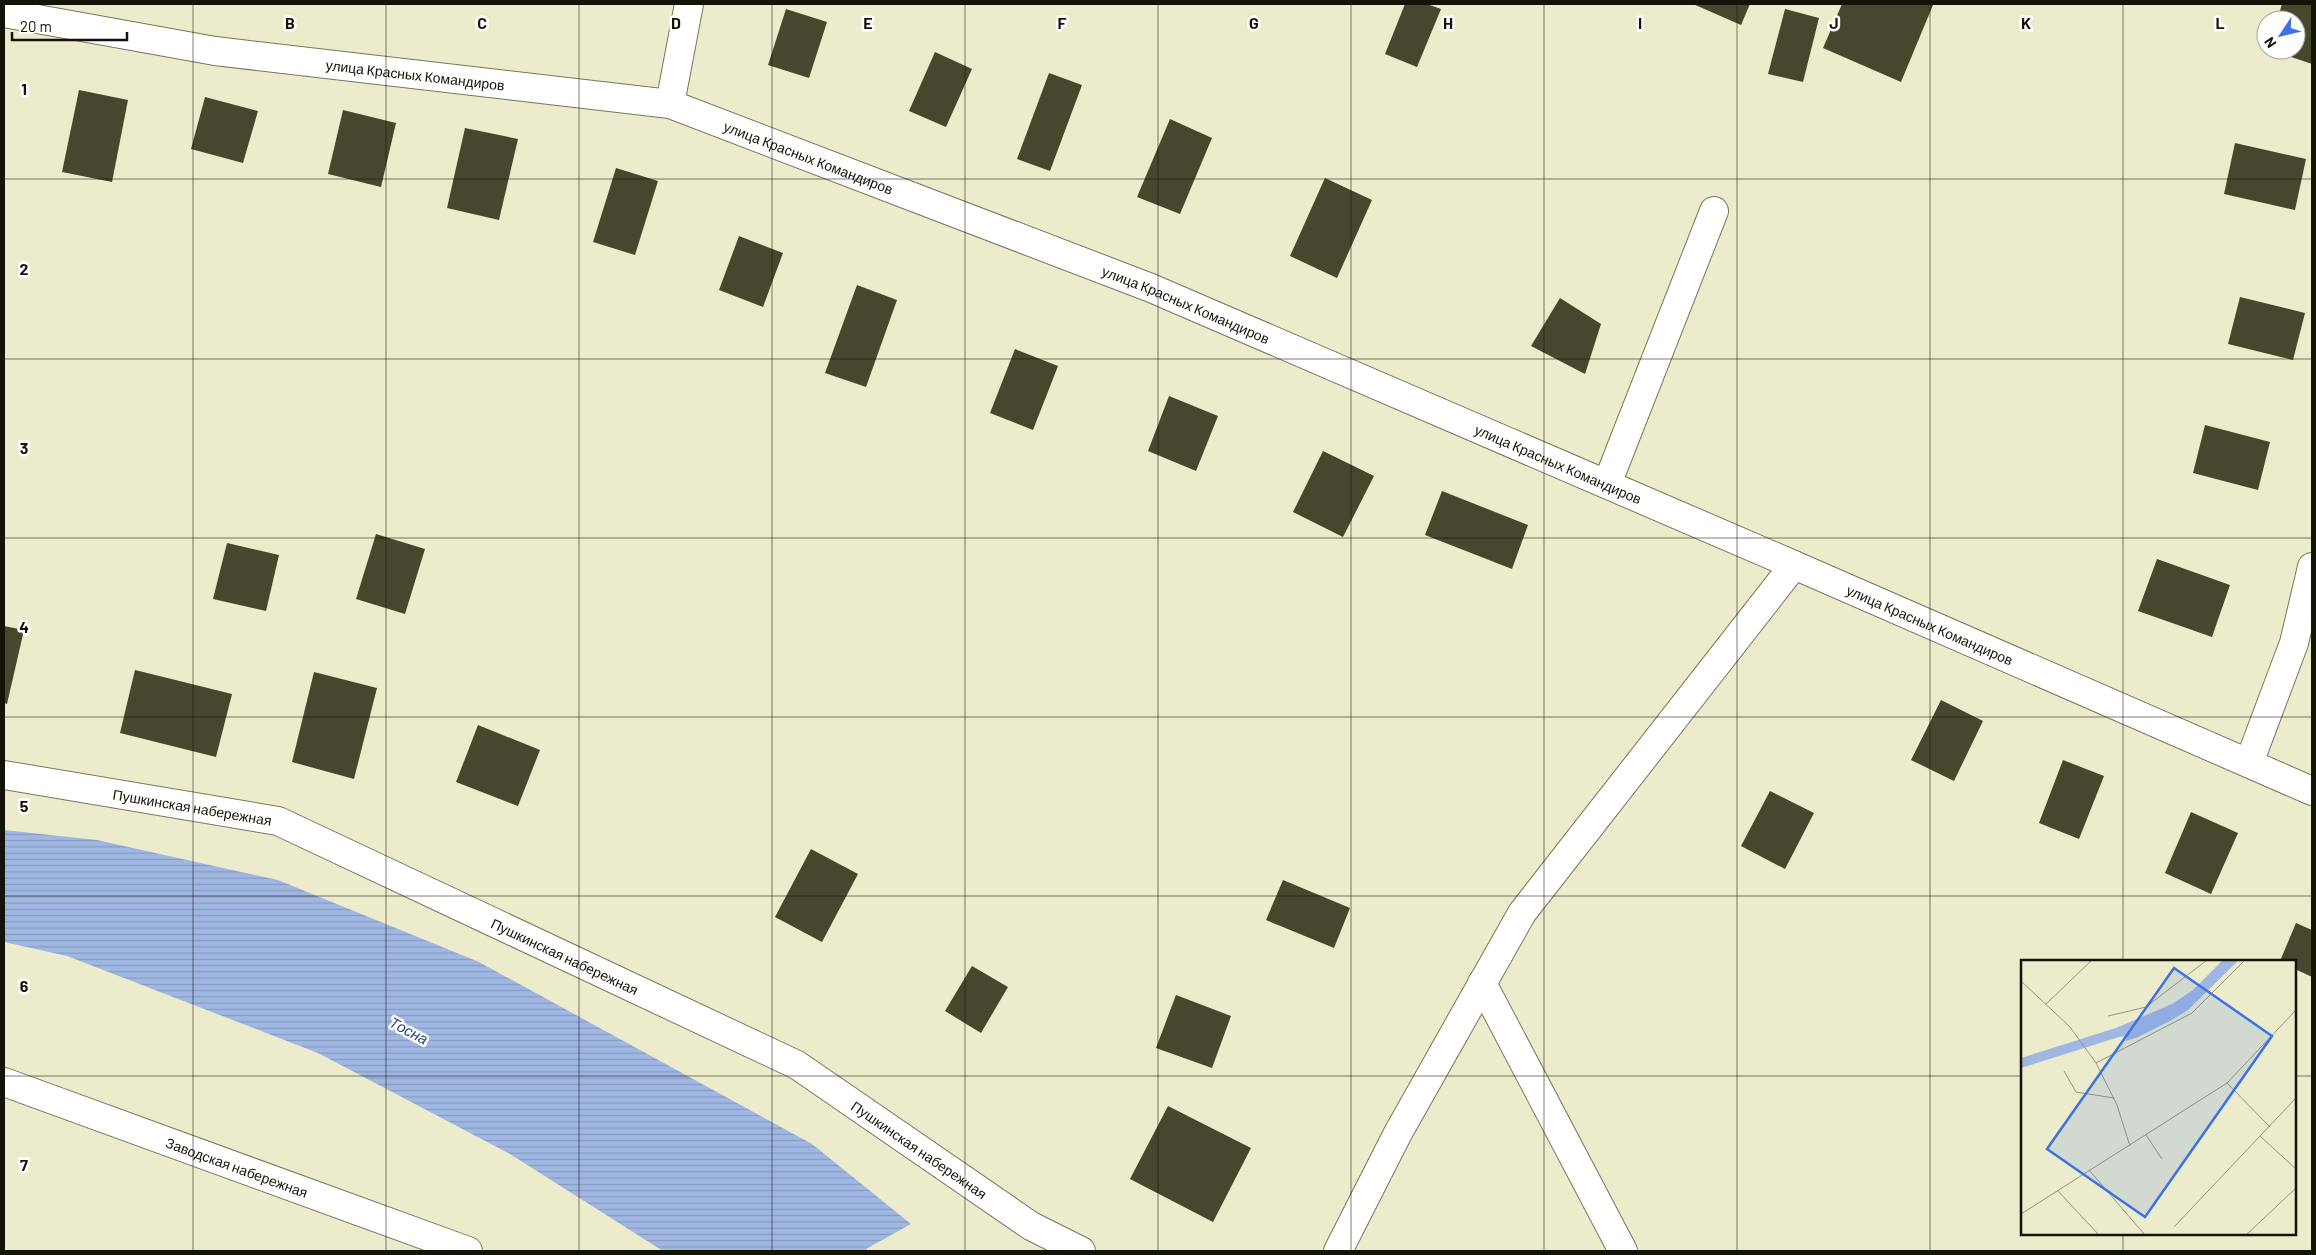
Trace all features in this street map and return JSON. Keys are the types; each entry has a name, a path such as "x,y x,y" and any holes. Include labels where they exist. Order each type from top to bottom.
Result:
{"street":[{"path":"670,104 689,4"},
{"name":"улица Красных Командиров","path":"4,13 215,51 670,104 1151,288 1794,564 2312,791"},
{"path":"1607,484 1714,211"},
{"path":"1338,1251 1398,1133 1522,913 1794,564"},
{"path":"2249,764 2294,643 2312,567"},
{"name":"Пушкинская набережная","path":"4,775 278,820 797,1065 1030,1226 1081,1251"},
{"path":"1482,983 1623,1251"},
{"name":"Заводская набережная","path":"4,1082 468,1251"}],"water":[{"name":"Тосна","path":"4,830 97,840 278,880 479,962 812,1144 911,1224 866,1249 868,1251 663,1251 510,1154 318,1053 67,956 4,942"}],"building":[{"path":"1405,4 1427,4 1441,9 1417,67 1385,54"},
{"path":"1693,4 1750,4 1741,25"},
{"path":"1842,4 1933,5 1901,82 1823,48"},
{"path":"2282,4 2312,5 2312,64 2300,60 2306,60 2306,10 2280,10"},
{"path":"786,9 827,22 809,78 768,65"},
{"path":"1785,9 1819,18 1803,82 1768,74"},
{"path":"935,52 972,69 946,127 909,111"},
{"path":"1049,73 1082,85 1050,171 1017,159"},
{"path":"79,90 128,100 112,182 62,172"},
{"path":"205,97 258,111 243,163 191,149"},
{"path":"343,110 396,123 381,187 328,174"},
{"path":"1170,119 1212,138 1180,214 1137,197"},
{"path":"465,128 518,139 499,220 447,208"},
{"path":"2235,143 2306,159 2295,210 2224,194"},
{"path":"616,168 658,181 635,255 593,242"},
{"path":"1325,178 1372,200 1337,278 1290,256"},
{"path":"739,236 783,253 763,307 719,290"},
{"path":"857,285 897,300 866,387 825,373"},
{"path":"2240,297 2305,313 2293,360 2228,344"},
{"path":"1560,298 1601,324 1585,374 1531,346"},
{"path":"1015,349 1058,366 1033,430 990,413"},
{"path":"1169,396 1218,416 1196,471 1148,451"},
{"path":"2205,425 2270,442 2258,490 2193,473"},
{"path":"1323,451 1374,476 1343,537 1293,512"},
{"path":"1442,491 1528,525 1512,569 1425,535"},
{"path":"376,534 425,549 405,614 356,599"},
{"path":"227,543 279,555 266,611 213,599"},
{"path":"2157,559 2230,585 2212,637 2138,611"},
{"path":"4,626 24,630 7,704 4,703"},
{"path":"135,670 232,694 216,757 120,733"},
{"path":"314,672 377,688 354,779 292,762"},
{"path":"1941,700 1983,721 1954,781 1911,760"},
{"path":"478,725 540,750 518,806 456,782"},
{"path":"2063,760 2104,776 2079,839 2039,823"},
{"path":"1770,791 1814,813 1785,869 1741,846"},
{"path":"2191,812 2238,833 2211,894 2165,873"},
{"path":"811,849 858,874 822,942 775,917"},
{"path":"1283,880 1350,908 1334,948 1266,920"},
{"path":"2296,923 2312,930 2312,977 2296,969 2296,960 2280,960"},
{"path":"972,966 1008,987 981,1033 945,1011"},
{"path":"1176,995 1231,1016 1212,1068 1156,1048"},
{"path":"1168,1106 1251,1148 1213,1222 1130,1179"}]}
